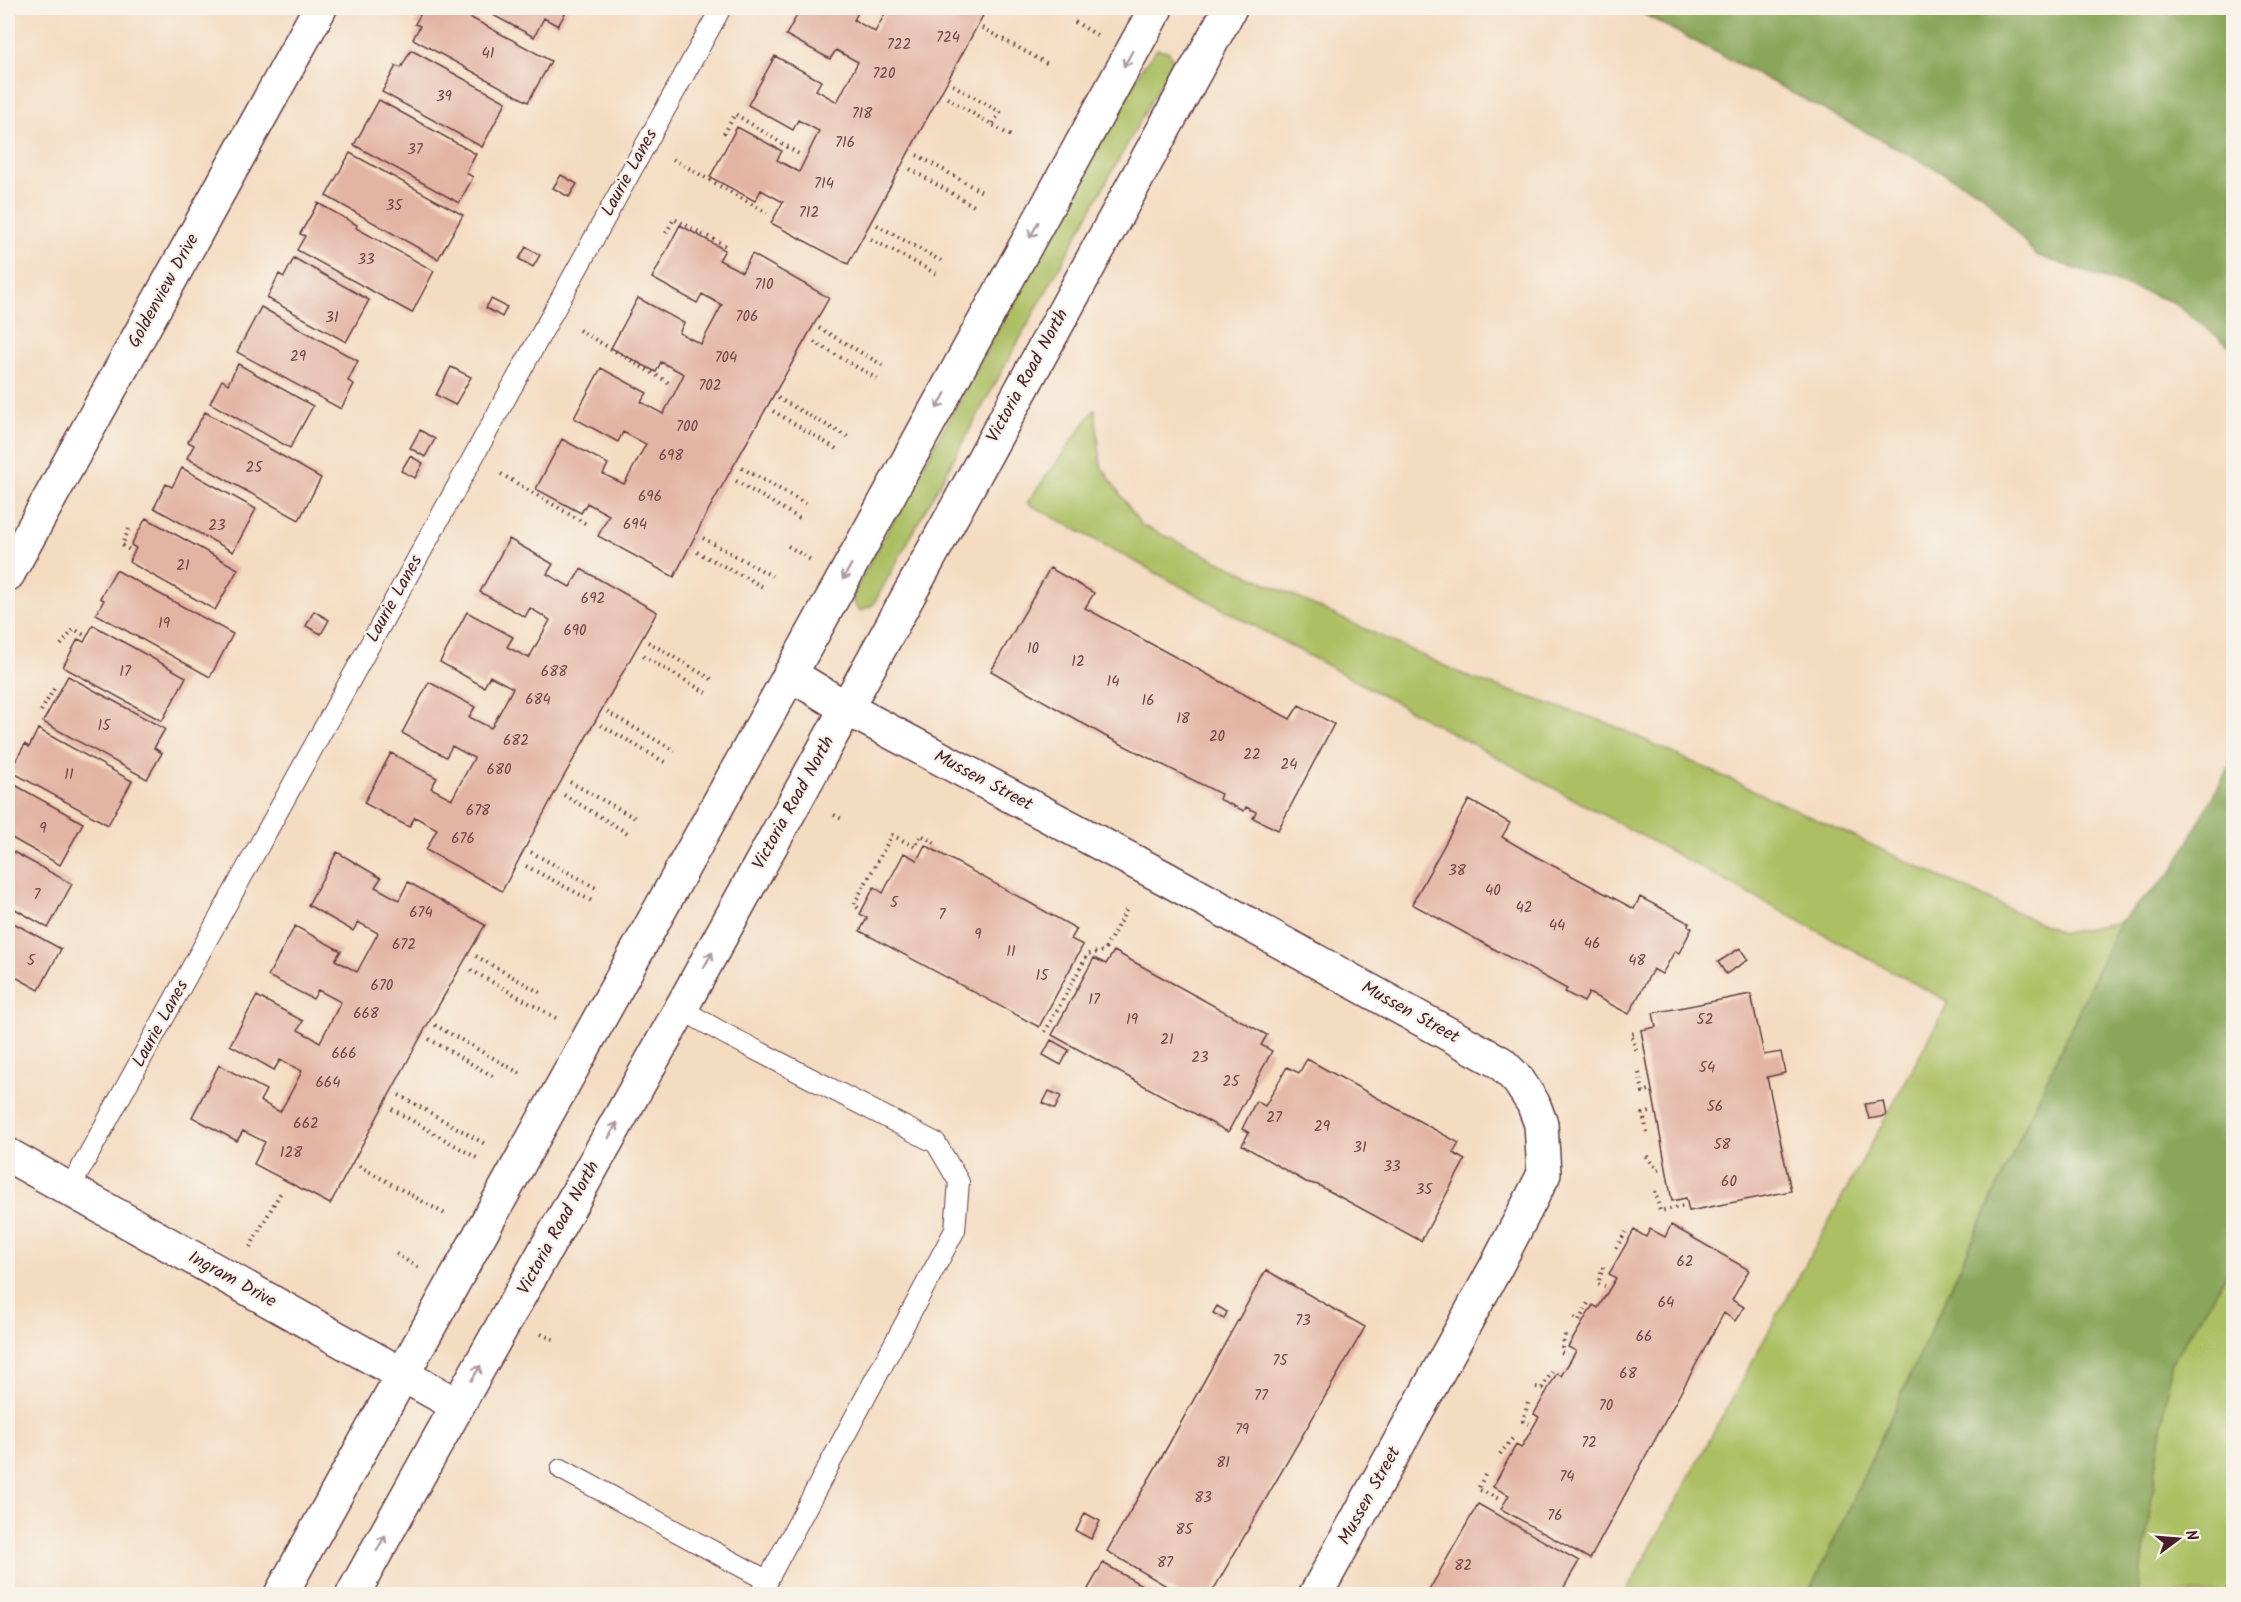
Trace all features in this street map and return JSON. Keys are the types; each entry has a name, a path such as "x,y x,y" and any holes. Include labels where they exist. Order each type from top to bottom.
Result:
{"main road":[{"name":"Goldenview Drive","path":"8,574 320,8"},
{"path":"281,1594 591,1036 1156,8"},
{"name":"Victoria Road North","path":"353,1594 681,1009 1230,8"},
{"name":"Mussen Street","path":"790,674 846,708 1165,878 1501,1063 1518,1080 1532,1100 1541,1124 1544,1174 1497,1265 1316,1594"},
{"name":"Ingram Drive","path":"8,1155 457,1405"}],"lane":[{"name":"Laurie Lanes","path":"69,1190 721,8"},
{"path":"561,1469 764,1588 956,1230 959,1182 936,1143 724,1034 681,1009"}],"path":[{"path":"1075,22 1101,37"},
{"path":"982,28 1050,65"},
{"path":"953,85 1000,111 992,125"},
{"path":"947,98 1011,136"},
{"path":"724,134 735,114 802,156"},
{"path":"647,143 767,213"},
{"path":"916,155 982,192"},
{"path":"910,169 974,206"},
{"path":"666,233 674,219 728,247"},
{"path":"877,225 944,262"},
{"path":"871,239 937,274"},
{"path":"552,315 670,384"},
{"path":"819,328 886,367"},
{"path":"814,342 879,380"},
{"path":"778,398 848,437"},
{"path":"772,411 840,451"},
{"path":"474,458 588,525"},
{"path":"742,468 810,506"},
{"path":"736,481 802,520"},
{"path":"129,529 122,545 130,550"},
{"path":"703,538 772,576"},
{"path":"788,546 814,562"},
{"path":"697,552 765,588"},
{"path":"61,645 74,629 84,636"},
{"path":"648,642 714,680"},
{"path":"643,656 707,693"},
{"path":"41,711 54,689"},
{"path":"607,712 675,751"},
{"path":"601,725 668,764"},
{"path":"570,782 637,819"},
{"path":"564,795 629,834"},
{"path":"858,908 854,904 892,835 915,847 921,835 937,844"},
{"path":"531,852 598,889"},
{"path":"526,866 592,901"},
{"path":"1045,1032 1089,954 1104,951 1128,907"},
{"path":"476,956 540,993"},
{"path":"471,970 591,1036"},
{"path":"435,1025 558,1094"},
{"path":"1636,1033 1632,1034 1636,1050"},
{"path":"429,1039 494,1077"},
{"path":"1639,1073 1643,1092 1649,1090"},
{"path":"399,1095 516,1170"},
{"path":"392,1109 516,1170"},
{"path":"1647,1132 1643,1114 1650,1112"},
{"path":"1647,1156 1657,1170 1661,1169"},
{"path":"359,1166 481,1234"},
{"path":"232,1280 282,1190"},
{"path":"1655,1191 1660,1211 1684,1206"},
{"path":"1616,1248 1626,1232"},
{"path":"396,1254 423,1271"},
{"path":"1603,1267 1598,1284 1605,1286"},
{"path":"1574,1318 1579,1321 1588,1303"},
{"path":"1565,1335 1561,1352 1567,1355"},
{"path":"1536,1387 1542,1388 1552,1372"},
{"path":"1528,1403 1522,1421 1529,1424"},
{"path":"1500,1454 1512,1438"},
{"path":"1485,1474 1478,1489 1499,1500"}],"green space":[{"path":"1632,8 2233,8 2233,349 2173,302 2036,255 1983,194"},
{"path":"1157,49 1168,51 1172,56 1172,63 873,605 860,611 853,603 854,592 1143,67"},
{"path":"1095,409 1101,466 1141,525 1473,679 1608,723 2062,933 2120,922 1809,1594 1625,1594 1949,1002 1027,503"},
{"path":"2233,759 2233,1264 2171,1364 2138,1594 1809,1594 2120,922 2172,872"},
{"path":"2233,1264 2233,1594 2138,1594 2171,1364"}],"building":[{"path":"424,8 453,8 551,61 528,102 413,39 420,26 415,24"},
{"path":"480,8 568,8 558,26 544,18 534,37"},
{"path":"801,8 853,8 859,11 854,20 875,32 888,8 987,8 848,264 771,223 783,202 761,190 755,201 710,177 737,127 782,151 777,160 799,172 819,131 798,120 793,130 748,105 775,56 821,81 816,90 837,102 858,62 836,50 830,59 786,35"},
{"path":"411,50 506,102 482,147 382,92 396,66 401,68"},
{"path":"379,100 476,154 466,173 473,177 459,203 354,145"},
{"path":"350,153 463,215 438,259 326,196"},
{"path":"561,175 577,184 569,197 553,188"},
{"path":"318,203 357,225 356,228 434,271 412,313 297,250 305,236 300,234"},
{"path":"680,225 725,250 719,260 742,272 752,254 829,298 709,509 674,577 598,536 609,515 587,503 581,513 536,489 562,439 608,464 603,474 624,484 646,444 623,432 618,442 574,418 601,368 647,393 641,402 663,414 672,398 684,374 661,362 656,372 611,348 638,298 684,323 679,333 701,344 722,305 702,294 697,303 652,278"},
{"path":"526,247 540,255 533,267 519,259"},
{"path":"294,258 369,300 346,342 267,298 279,274 284,277"},
{"path":"491,299 507,307 502,317 486,308"},
{"path":"261,307 358,361 348,381 354,384 341,409 237,352"},
{"path":"238,364 313,406 290,448 210,403 222,380 228,384"},
{"path":"451,367 471,377 455,405 436,395"},
{"path":"205,412 321,478 299,520 187,458 194,445 188,442"},
{"path":"420,430 435,439 425,457 410,448"},
{"path":"410,456 423,463 415,478 401,471"},
{"path":"182,468 256,509 233,552 154,508 166,484 172,487"},
{"path":"146,518 238,569 215,610 129,562 136,548 131,545"},
{"path":"509,539 553,564 547,574 570,587 581,569 657,612 502,891 426,850 437,829 415,817 409,827 364,803 391,753 437,778 431,788 452,799 474,758 452,746 446,757 402,733 429,682 475,707 469,717 491,728 500,712 513,688 490,676 484,687 440,662 467,612 513,637 507,647 529,658 550,620 530,608 525,617 480,592"},
{"path":"1050,568 1094,593 1085,608 1290,719 1299,705 1334,724 1278,830 1253,818 1256,812 1246,807 1244,811 1219,799 1221,794 1105,736 991,671"},
{"path":"116,570 233,634 210,677 96,614 104,600 100,598"},
{"path":"314,611 329,620 321,634 306,626"},
{"path":"93,625 186,677 162,721 63,667 78,639 84,642"},
{"path":"68,676 165,729 154,748 162,753 147,779 43,722"},
{"path":"38,729 132,781 108,825 10,771 25,744 29,747"},
{"path":"8,781 83,823 60,865 8,836"},
{"path":"1469,800 1510,823 1502,837 1533,855 1634,909 1640,897 1689,923 1688,926 1692,928 1679,953 1675,951 1662,974 1653,969 1629,1014 1589,993 1584,1002 1565,992 1567,989 1412,904"},
{"path":"925,845 1077,929 1071,939 1083,945 1039,1027 860,931 867,918 860,914 874,887 883,893 904,853 917,860"},
{"path":"8,849 72,884 48,928 8,905"},
{"path":"337,852 381,878 375,887 399,900 408,882 485,925 425,1029 330,1204 254,1164 265,1142 243,1131 237,1141 192,1117 219,1065 266,1090 260,1101 280,1112 289,1096 302,1071 280,1060 274,1070 230,1045 257,996 303,1021 298,1030 320,1042 341,1002 318,990 313,999 268,976 295,926 341,951 335,960 357,972 378,933 358,922 353,931 308,905"},
{"path":"8,920 61,949 39,990 8,973"},
{"path":"1740,948 1748,960 1726,974 1718,962"},
{"path":"1114,951 1267,1035 1261,1045 1272,1051 1228,1132 1052,1035 1094,958 1106,964"},
{"path":"1751,994 1764,1055 1781,1052 1785,1073 1767,1077 1791,1191 1689,1211 1686,1198 1672,1201 1641,1030 1656,1027 1653,1013"},
{"path":"1051,1040 1069,1050 1061,1065 1043,1055"},
{"path":"1307,1059 1459,1143 1453,1153 1465,1160 1421,1241 1318,1185 1306,1182 1242,1145 1249,1132 1242,1129 1256,1101 1265,1106 1287,1067 1299,1073"},
{"path":"1049,1091 1061,1096 1055,1109 1043,1103"},
{"path":"1883,1101 1886,1116 1869,1119 1865,1104"},
{"path":"1671,1225 1749,1270 1732,1300 1744,1307 1735,1321 1724,1313 1590,1559 1501,1509 1509,1495 1493,1487 1516,1445 1521,1448 1539,1417 1534,1414 1557,1373 1561,1376 1576,1351 1568,1347 1593,1305 1598,1308 1616,1278 1609,1274 1634,1230 1646,1237 1650,1229 1665,1237"},
{"path":"1266,1270 1365,1327 1211,1594 1180,1594 1107,1551"},
{"path":"1217,1306 1227,1312 1224,1319 1213,1313"},
{"path":"1478,1504 1579,1561 1560,1594 1427,1594"},
{"path":"1085,1513 1100,1521 1091,1539 1076,1531"},
{"path":"1103,1563 1157,1594 1085,1594"}]}
